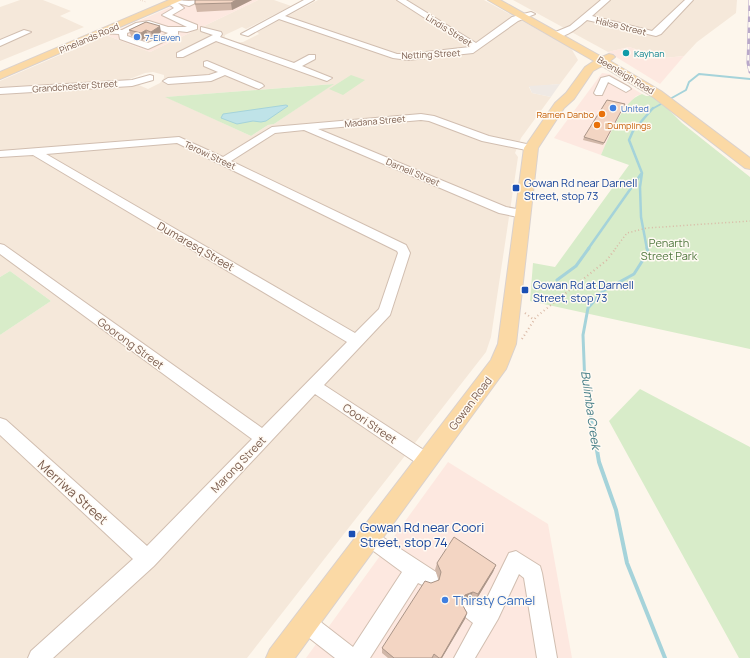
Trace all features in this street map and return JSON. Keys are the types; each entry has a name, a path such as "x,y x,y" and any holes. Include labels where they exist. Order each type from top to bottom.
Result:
{"main road":[{"name":"Pinelands Road","path":"0,67 161,0"},
{"name":"Beenleigh Road","path":"493,0 527,15"},
{"name":"Beenleigh Road","path":"504,0 661,93 750,154"},
{"name":"Pinelands Road","path":"0,76 176,1"},
{"name":"Beenleigh Road","path":"560,34 586,52 603,59 621,72 661,93"},
{"path":"586,52 588,56 582,65 585,69 601,68 621,72"},
{"name":"Gowan Road","path":"279,658 499,364 505,351 531,148 559,106 570,96 585,69 603,59"},
{"name":"Beenleigh Road","path":"677,104 750,165"}],"street":[{"path":"168,30 176,28 186,30 194,26 166,15 180,8 174,5 176,1 188,4 198,0"},
{"path":"244,34 310,0"},
{"name":"Lindis Street","path":"401,0 476,47"},
{"path":"560,34 586,17 606,0"},
{"name":"Halse Street","path":"586,17 653,34 658,32 689,0"},
{"path":"103,31 123,32 140,25 147,13 168,30 174,32 174,34 148,46 126,39 123,37 123,32"},
{"name":"Netting Street","path":"278,16 402,57 463,53 476,47 515,19 527,15"},
{"path":"180,55 215,38 218,34 204,29"},
{"path":"0,43 27,32"},
{"path":"215,38 327,78"},
{"path":"295,66 312,57"},
{"path":"207,64 259,86"},
{"path":"168,81 211,78 225,72"},
{"name":"Grandchester Street","path":"0,92 132,83 150,78"},
{"path":"599,93 604,80 609,79 626,89"},
{"name":"Madana Street","path":"224,161 272,130 421,117 431,118 495,142 531,148"},
{"name":"Darnell Street","path":"305,127 502,210 523,214"},
{"name":"Terowi Street","path":"0,154 170,139 178,140 402,248"},
{"name":"Dumaresq Street","path":"34,151 357,341"},
{"name":"Goorong Street","path":"0,248 263,438"},
{"name":"Marong Street","path":"38,658 147,559 385,311 404,253 402,248"},
{"name":"Coori Street","path":"314,386 427,461"},
{"name":"Merriwa Street","path":"0,426 147,559"},
{"path":"358,658 422,574 370,538"},
{"path":"464,658 486,621 516,560 533,573 548,658"},
{"path":"471,609 486,621"},
{"path":"306,623 351,658"}],"path":[{"path":"140,0 147,13"},
{"path":"522,340 534,320 547,307 608,260 627,233 647,228 750,221"},
{"path":"524,314 534,320"}],"shaded area":[{"path":"20,0 43,0 71,11 60,16 84,27 0,61 0,7"},
{"path":"187,0 258,0 150,52 106,35"},
{"path":"258,0 274,0 291,6 246,29 242,27 225,35 224,40 233,43 243,42 259,34 257,32 318,0 484,0 571,48 578,60 560,84 529,87 532,93 551,97 521,138 515,153 518,157 491,337 486,352 247,658 0,658 0,335 51,301 10,271 0,277 0,81 106,35 150,52","holes":["153,72 164,75 164,78 160,83 148,89 127,80 145,73","333,84 274,124 268,125 251,136 166,97"]},
{"path":"513,0 737,0 736,13 697,42 684,56 664,58 629,47 608,52"},
{"path":"629,47 664,58 684,56 660,84 608,52"},
{"path":"602,73 610,74 642,94 636,96 619,116 601,155 554,138"},
{"path":"560,84 551,97 532,93 529,86"},
{"path":"448,462 548,524 572,658 306,658"}],"green space":[{"path":"351,75 365,80 343,95 329,89"},
{"path":"334,84 274,124 268,125 251,136 165,97"},
{"name":"Penarth Street Park","path":"642,94 652,96 682,123 750,177 750,349 530,301 533,263 555,267 629,165 601,155 612,129 623,111 635,98"},
{"path":"10,271 51,301 0,335 0,277"},
{"path":"640,389 750,447 750,658 739,658 609,421"}],"water":[{"path":"286,105 288,106 266,121 261,122 253,121 237,124 221,118 223,114"}],"building":[{"path":"195,0 236,0 231,3 195,4"},
{"path":"146,22 160,26 151,32 146,30 141,33 129,30"},
{"path":"607,100 625,104 604,143 584,137"},
{"path":"454,537 496,565 478,594 473,592 465,595 462,604 467,613 441,658 434,654 432,658 394,658 382,648 425,581 431,583 439,580 441,572 437,563"}],"waterway":[{"name":"Bulimba Creek","path":"652,109 686,90 689,82 699,74 750,79"},
{"name":"Bulimba Creek","path":"647,249 641,217 640,187 642,173 629,140 633,131 652,109"},
{"path":"588,249 641,174"},
{"path":"557,280 576,266 589,248"},
{"name":"Bulimba Creek","path":"593,428 585,386 583,335 588,308 603,291 634,274 648,252 647,248"},
{"name":"Bulimba Creek","path":"593,427 599,462 616,510 627,563 665,658"}],"railway":[{"path":"750,0 748,63 750,72"}],"place":[{"name":"7-Eleven","path":"137,37"},
{"name":"Kayhan","path":"626,53"},
{"name":"United","path":"613,108"},
{"name":"Ramen Danbo","path":"602,114"},
{"name":"iDumplings","path":"597,125"},
{"name":"Gowan Rd near Darnell Street, stop 73","path":"516,188"},
{"name":"Gowan Rd at Darnell Street, stop 73","path":"525,290"},
{"name":"Gowan Rd near Coori Street, stop 74","path":"352,534"},
{"name":"Thirsty Camel","path":"445,600"}]}
